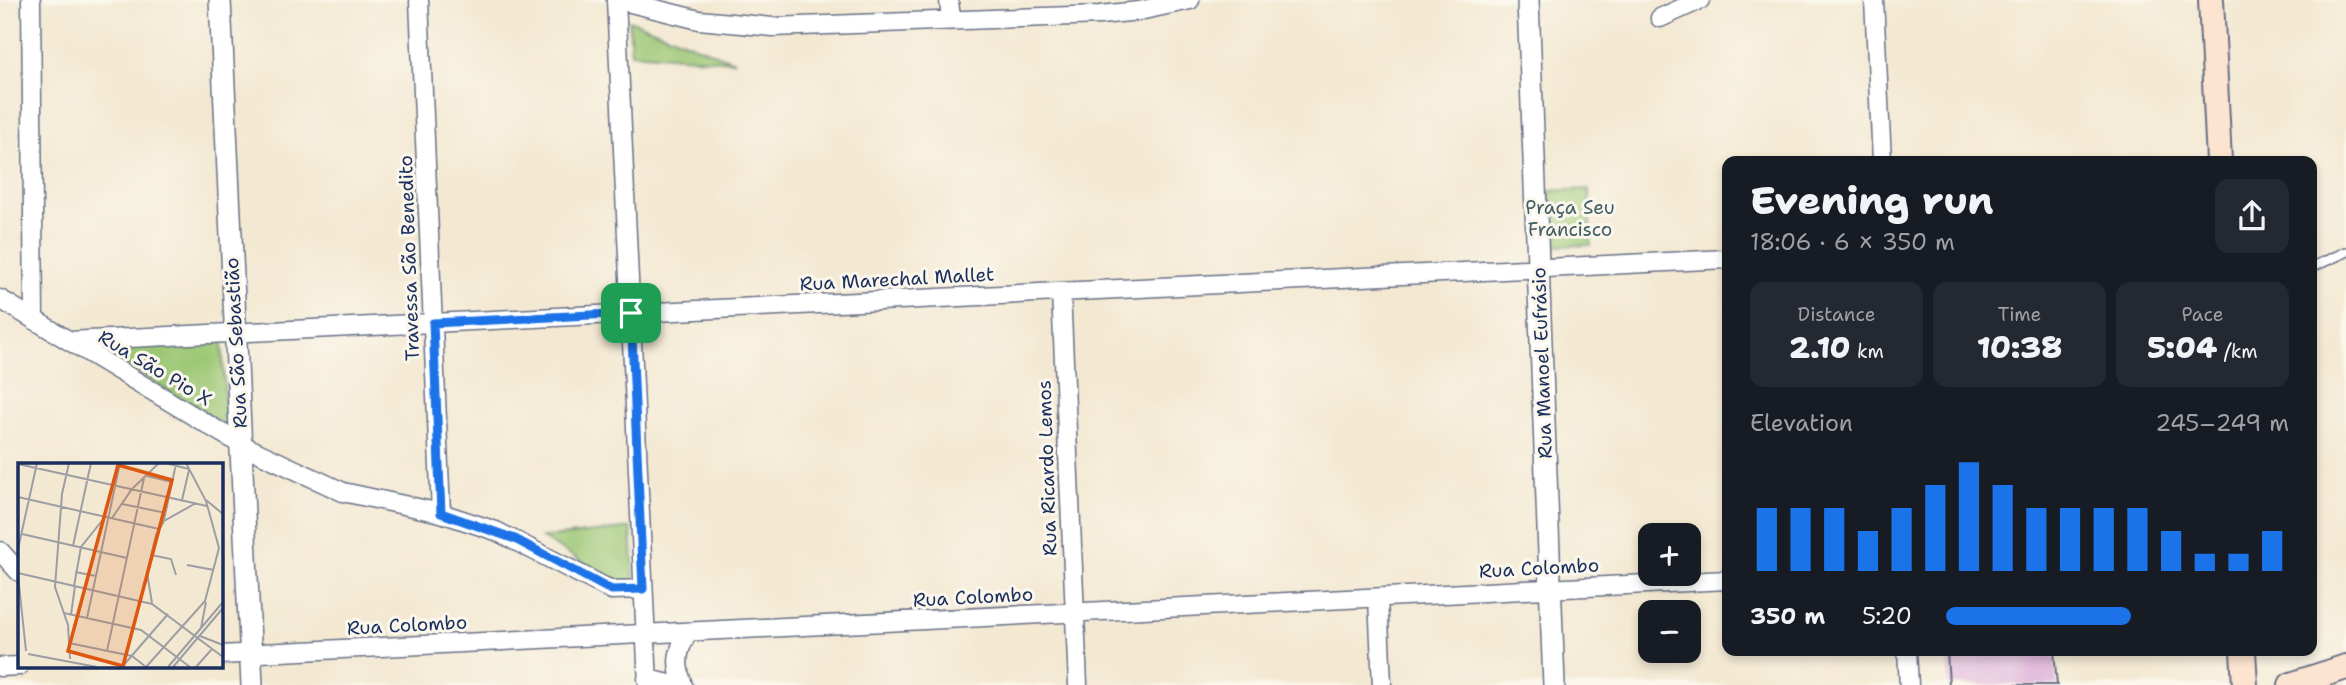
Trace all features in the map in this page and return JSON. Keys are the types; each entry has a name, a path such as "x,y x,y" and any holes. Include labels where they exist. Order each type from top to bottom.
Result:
{"main road":[{"path":"2211,0 2219,156"},
{"path":"2243,656 2245,685"},
{"path":"2291,685 2346,667"}],"street":[{"path":"31,0 34,320"},
{"name":"Rua São Sebastião","path":"220,0 252,685"},
{"name":"Travessa São Benedito","path":"419,0 441,513"},
{"path":"675,685 647,682 618,0 699,20 773,27 1100,15 1139,11 1189,0"},
{"path":"949,0 951,20"},
{"name":"Rua Manoel Eufrásio","path":"1528,0 1554,685"},
{"path":"1660,18 1700,0"},
{"path":"1874,0 1882,156"},
{"name":"Rua Marechal Mallet","path":"69,341 1722,259"},
{"name":"Rua Ricardo Lemos","path":"1061,292 1078,685"},
{"name":"Rua São Pio X","path":"0,299 240,444 342,492 441,513 515,539 612,590 643,589"},
{"path":"0,551 18,571"},
{"name":"Rua Colombo","path":"222,655 1722,580"},
{"path":"1378,597 1382,685"},
{"path":"683,685 677,660 688,632"},
{"path":"1907,656 1909,685"},
{"path":"0,667 18,666"}],"lane":[{"path":"2317,265 2346,251"}],"green space":[{"path":"629,20 734,61 631,53"},
{"name":"Praça Seu Francisco","path":"1589,189 1591,245 1551,246 1548,191"},
{"path":"222,339 226,426 94,346"},
{"path":"631,528 634,582 611,579 542,538"}],"building":[{"path":"1947,656 2054,656 2057,685 1949,685"}],"route":[{"path":"631,313 643,589 612,590 515,539 441,513 433,323 631,313"}]}
